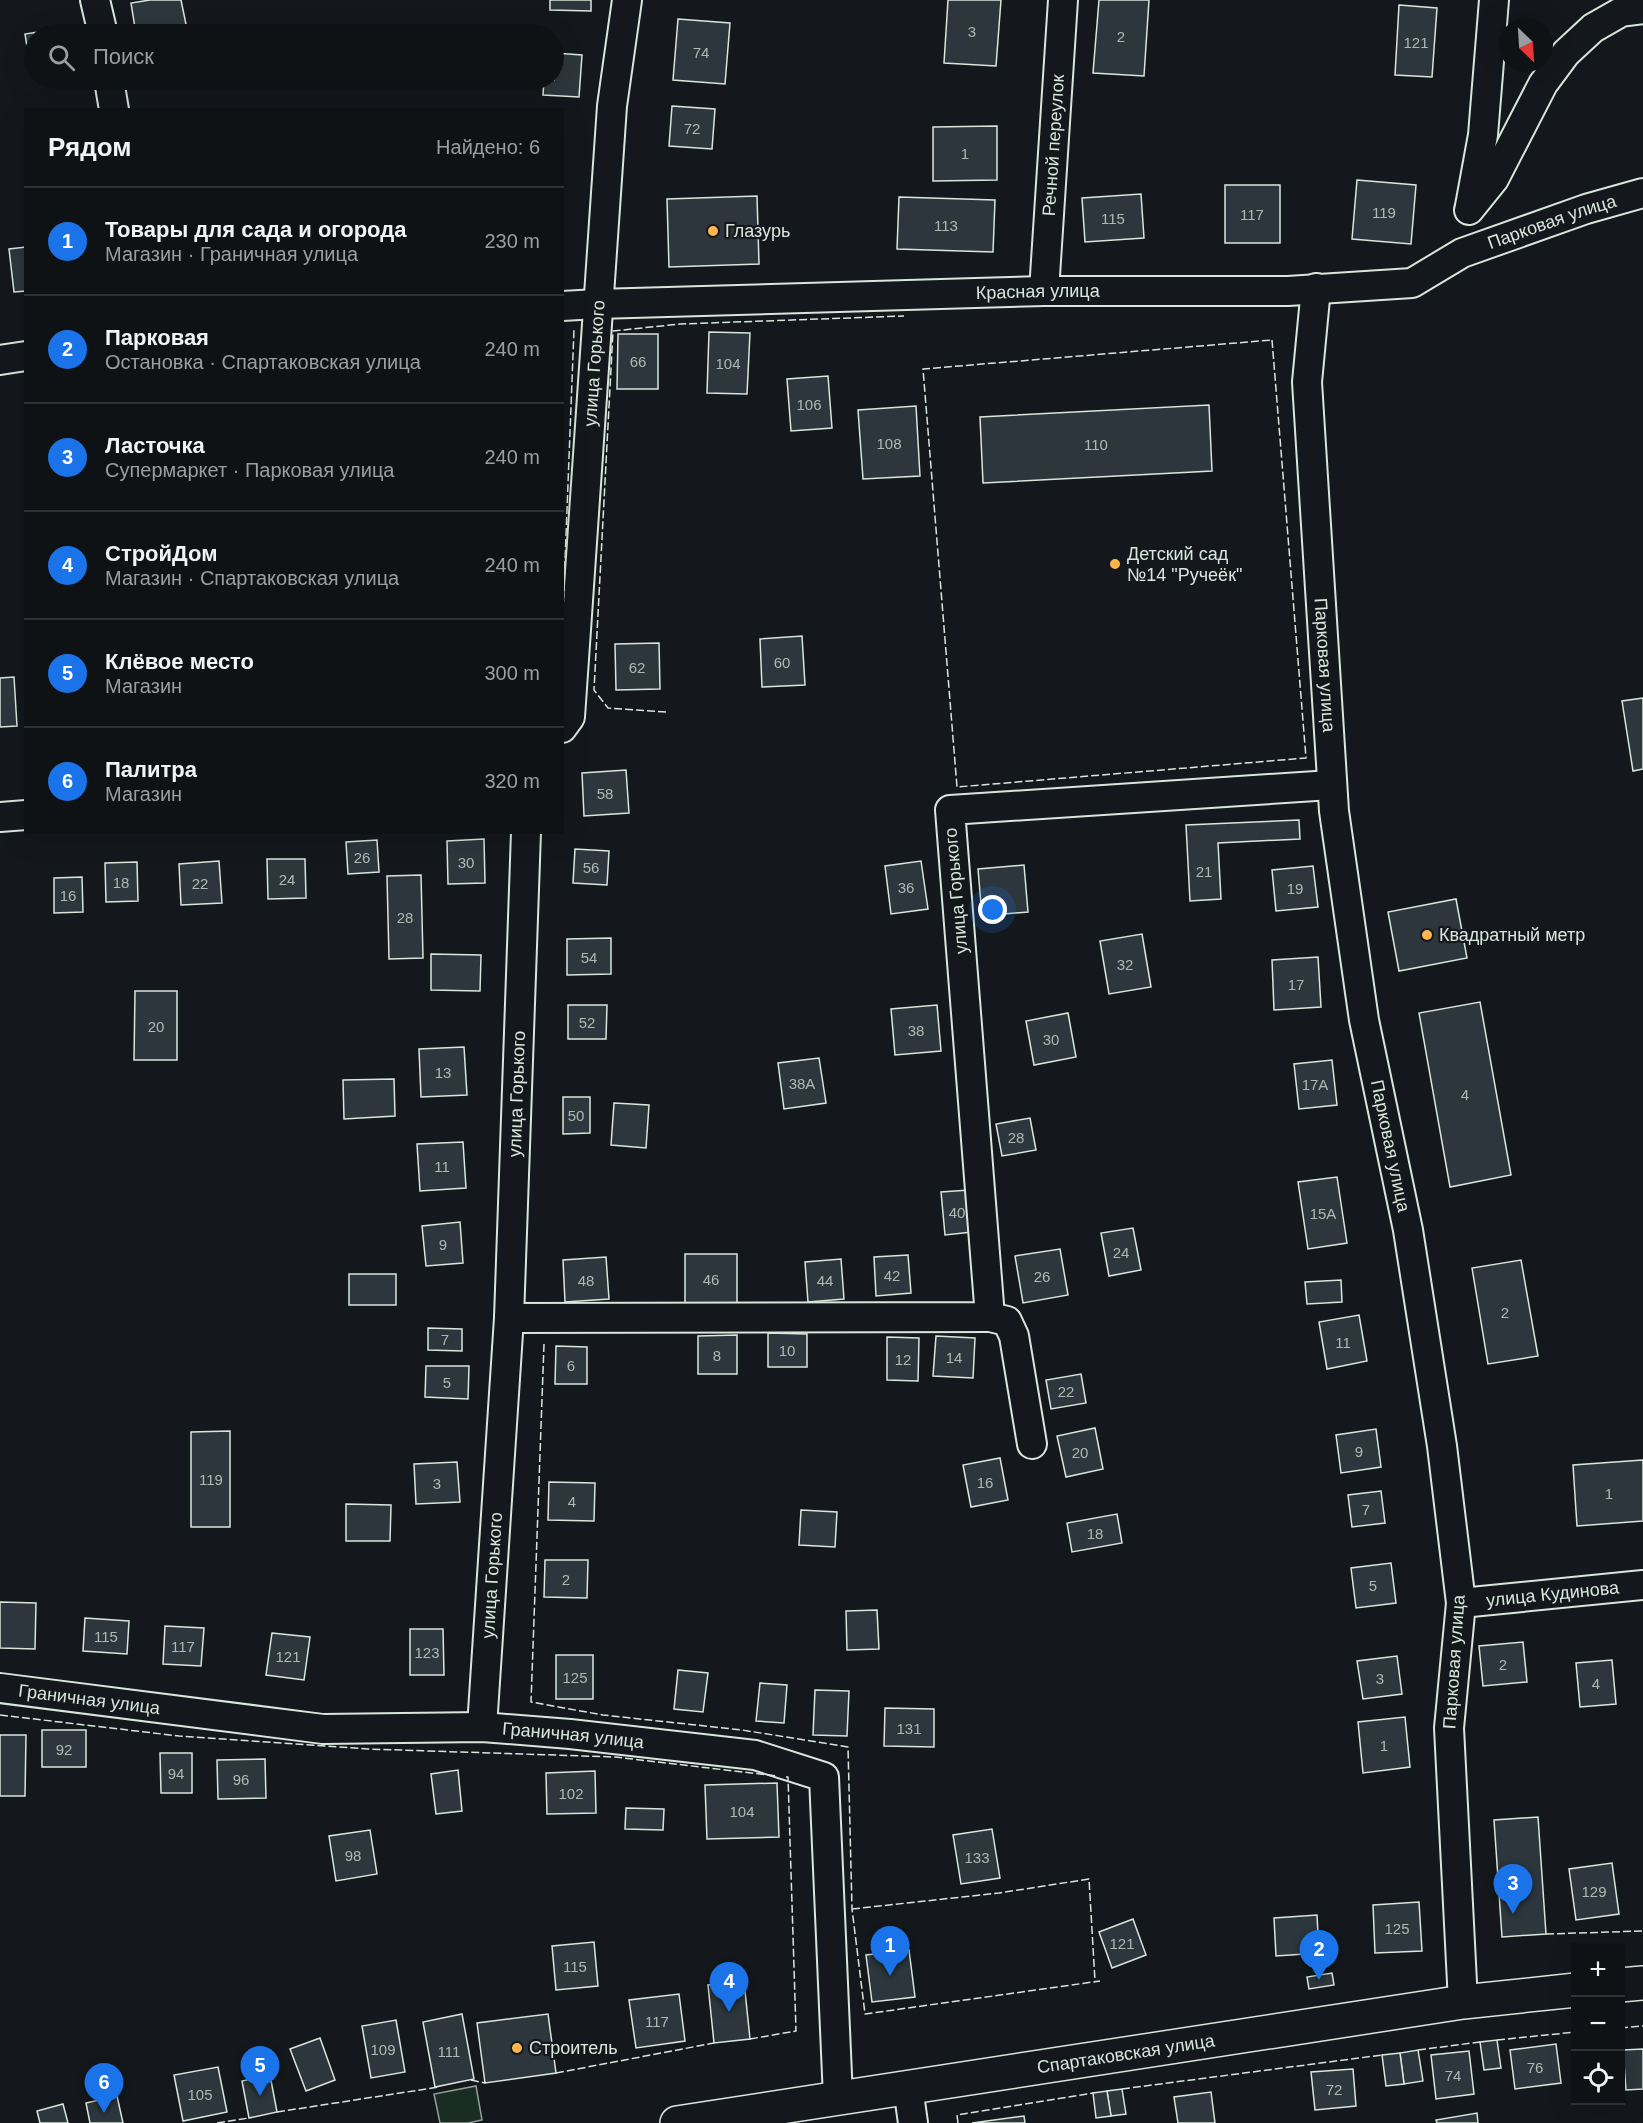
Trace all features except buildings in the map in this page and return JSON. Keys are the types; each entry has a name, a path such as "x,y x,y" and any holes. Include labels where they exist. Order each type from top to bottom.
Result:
{"main road":[{"path":"1625,1985 1643,1983"},
{"name":"Спартаковская улица","path":"676,2123 1463,2002 1571,1990"}],"street":[{"path":"96,0 101,24"},
{"name":"улица Горького","path":"564,725 570,717 612,106 627,0"},
{"name":"Речной переулок","path":"1044,291 1063,0"},
{"path":"1462,253 1483,135 1494,0"},
{"path":"1469,210 1494,178 1543,84 1566,53 1593,28 1621,12 1643,9"},
{"path":"111,90 114,108"},
{"name":"Парковая улица","path":"1462,253 1586,209 1643,193"},
{"name":"Красная улица","path":"564,306 1044,291 1288,291 1412,283 1462,253"},
{"name":"Парковая улица","path":"1316,288 1307,382 1331,785 1364,1020 1410,1241 1442,1446 1461,1603 1449,1728 1463,2002"},
{"path":"0,360 24,357"},
{"name":"улица Горького","path":"990,1317 950,810 1331,785"},
{"path":"0,817 24,815"},
{"name":"улица Горького","path":"482,1727 509,1318 526,834"},
{"path":"509,1318 990,1317 1007,1321 1014,1336 1032,1444"},
{"name":"улица Кудинова","path":"1461,1603 1643,1585"},
{"name":"Граничная улица","path":"0,1688 323,1730 482,1727 570,1734 755,1755 824,1777 838,2098"},
{"path":"908,2087 913,2123"}],"green space":[{"path":"476,2086 482,2120 468,2123 440,2123 434,2094"}],"fence":[{"path":"666,712 608,708 594,690 613,331 680,324 904,316"},
{"path":"564,587 574,329"},
{"path":"1272,340 1306,758 957,787 923,369 1272,340"},
{"path":"544,1344 531,1702 603,1715 742,1730 848,1747 852,1909 865,2014 1100,1981"},
{"path":"0,1715 179,1736 368,1749 615,1757 777,1776"},
{"path":"750,2039 796,2031 788,1777 786,1777"},
{"path":"852,1909 999,1893 1089,1879 1095,1981"},
{"path":"1546,1934 1643,1931"},
{"path":"1625,2028 1643,2026"},
{"path":"1497,2040 1571,2033"},
{"path":"1418,2050 1480,2042"},
{"path":"556,2073 714,2043"},
{"path":"1122,2089 1382,2055"},
{"path":"471,2080 485,2083"},
{"path":"277,2112 439,2087"},
{"path":"958,2123 957,2115 1093,2093"},
{"path":"217,2123 249,2118"}],"place":[{"name":"Глазурь","path":"713,231"},
{"name":"Детский сад №14 \"Ручеёк\"","path":"1115,564"},
{"name":"Квадратный метр","path":"1427,935"},
{"name":"Ласточка","path":"1513,1914"},
{"name":"Товары для сада и огорода","path":"890,1976"},
{"name":"Парковая","path":"1319,1980"},
{"name":"СтройДом","path":"729,2012"},
{"name":"Строитель","path":"517,2048"},
{"name":"Клёвое место","path":"260,2096"},
{"name":"Палитра","path":"104,2113"}]}
